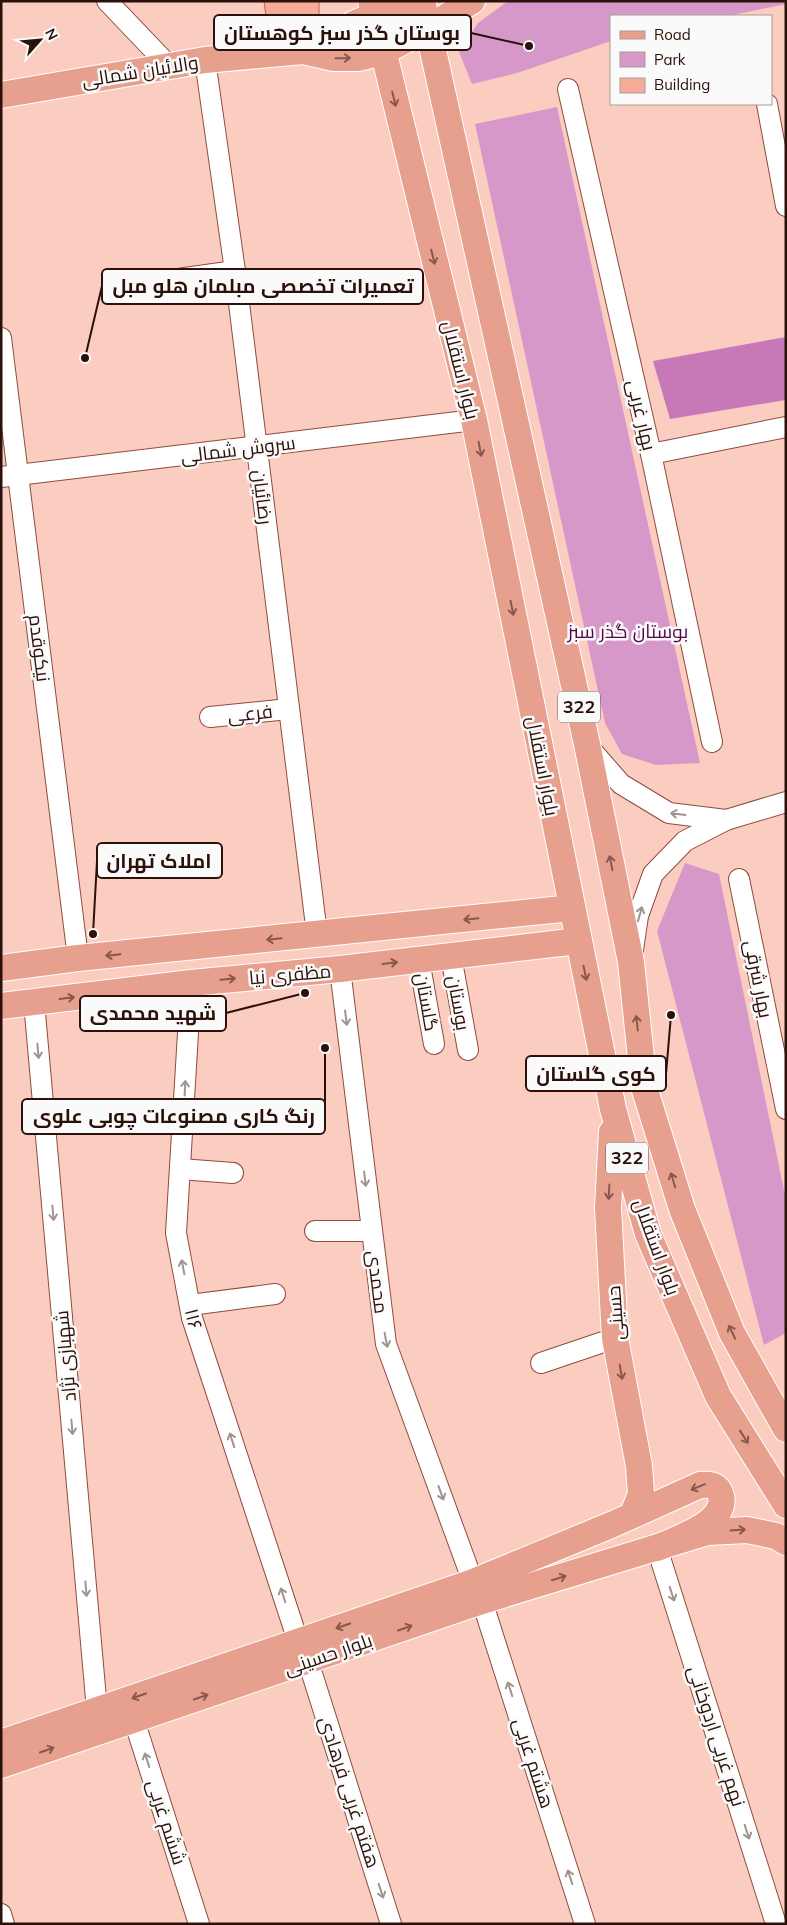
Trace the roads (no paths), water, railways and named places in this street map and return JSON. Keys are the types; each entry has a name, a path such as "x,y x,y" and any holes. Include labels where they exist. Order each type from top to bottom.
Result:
{"main road":[{"name":"والائیان شمالی","path":"304,51 356,23 373,9 408,1"},
{"name":"بلوار استقلال","path":"422,1 587,744 631,962 644,1088 682,1209 732,1333 786,1429"},
{"name":"والائیان شمالی","path":"4,93 205,60 304,51 334,58 359,58 383,52 428,28 472,1"},
{"name":"بلوار استقلال","path":"373,9 474,420 613,1109 648,1234 718,1396 786,1504"},
{"name":"مظفری نیا","path":"1,968 78,958 572,908"},
{"path":"504,915 532,928 531,939 522,948"},
{"name":"مظفری نیا","path":"1,1006 191,983 340,969 578,941"},
{"name":"حسینی","path":"613,1109 608,1208 615,1338 639,1466 641,1494 633,1514"},
{"path":"718,1396 754,1375"},
{"name":"بلوار حسینی","path":"1,1743 97,1710 303,1651 478,1592 657,1548 703,1527 712,1520 718,1512 722,1501 720,1492 715,1486 708,1484 700,1485 633,1514 478,1592"},
{"path":"657,1548 707,1532 747,1530 776,1536 786,1542"},
{"name":"بلوار حسینی","path":"1,1765 134,1720 303,1651"}],"street":[{"path":"107,1 169,66"},
{"name":"رضائیان","path":"205,60 235,271 317,934"},
{"name":"بهار غربی","path":"568,89 651,454 712,742"},
{"path":"767,105 786,206"},
{"path":"142,284 235,271"},
{"name":"نیکوقدم","path":"1,338 10,476 78,958"},
{"name":"سروش شمالی","path":"10,476 474,420"},
{"path":"651,454 786,427"},
{"name":"فرعی","path":"210,717 289,709"},
{"path":"587,744 621,784 669,813 726,820"},
{"path":"631,962 638,916 653,874 685,841 726,820 786,802"},
{"name":"بهار شرقی","path":"739,879 782,1069 786,1109"},
{"name":"بوستان","path":"451,956 468,1050"},
{"name":"گلستان","path":"419,960 434,1044"},
{"name":"محمدی","path":"340,969 386,1344 478,1592"},
{"name":"۱۱۶","path":"191,983 176,1233 192,1318 303,1651"},
{"name":"شهبازی نژاد","path":"34,1002 97,1710"},
{"path":"180,1169 233,1173"},
{"path":"315,1231 372,1231"},
{"path":"190,1305 275,1294"},
{"path":"541,1363 615,1338"},
{"name":"نهم غربی اردوخانی","path":"657,1548 776,1924"},
{"name":"هشتم غربی","path":"478,1592 585,1924"},
{"name":"هفتم غربی فرهادی","path":"303,1651 391,1924"},
{"name":"ششم غربی","path":"134,1720 199,1924"},
{"path":"1,1914 4,1924"}],"place":[{"name":"بوستان گذر سبز کوهستان","path":"529,46"},
{"name":"تعمیرات تخصصی مبلمان هلو مبل","path":"85,358"},
{"name":"املاک تهران","path":"93,934"},
{"name":"شهید محمدی","path":"305,993"},
{"name":"کوی گلستان","path":"671,1015"},
{"name":"رنگ کاری مصنوعات چوبی علوی","path":"325,1048"}],"park label":[{"name":"بوستان گذر سبز","path":"628,631"}]}
